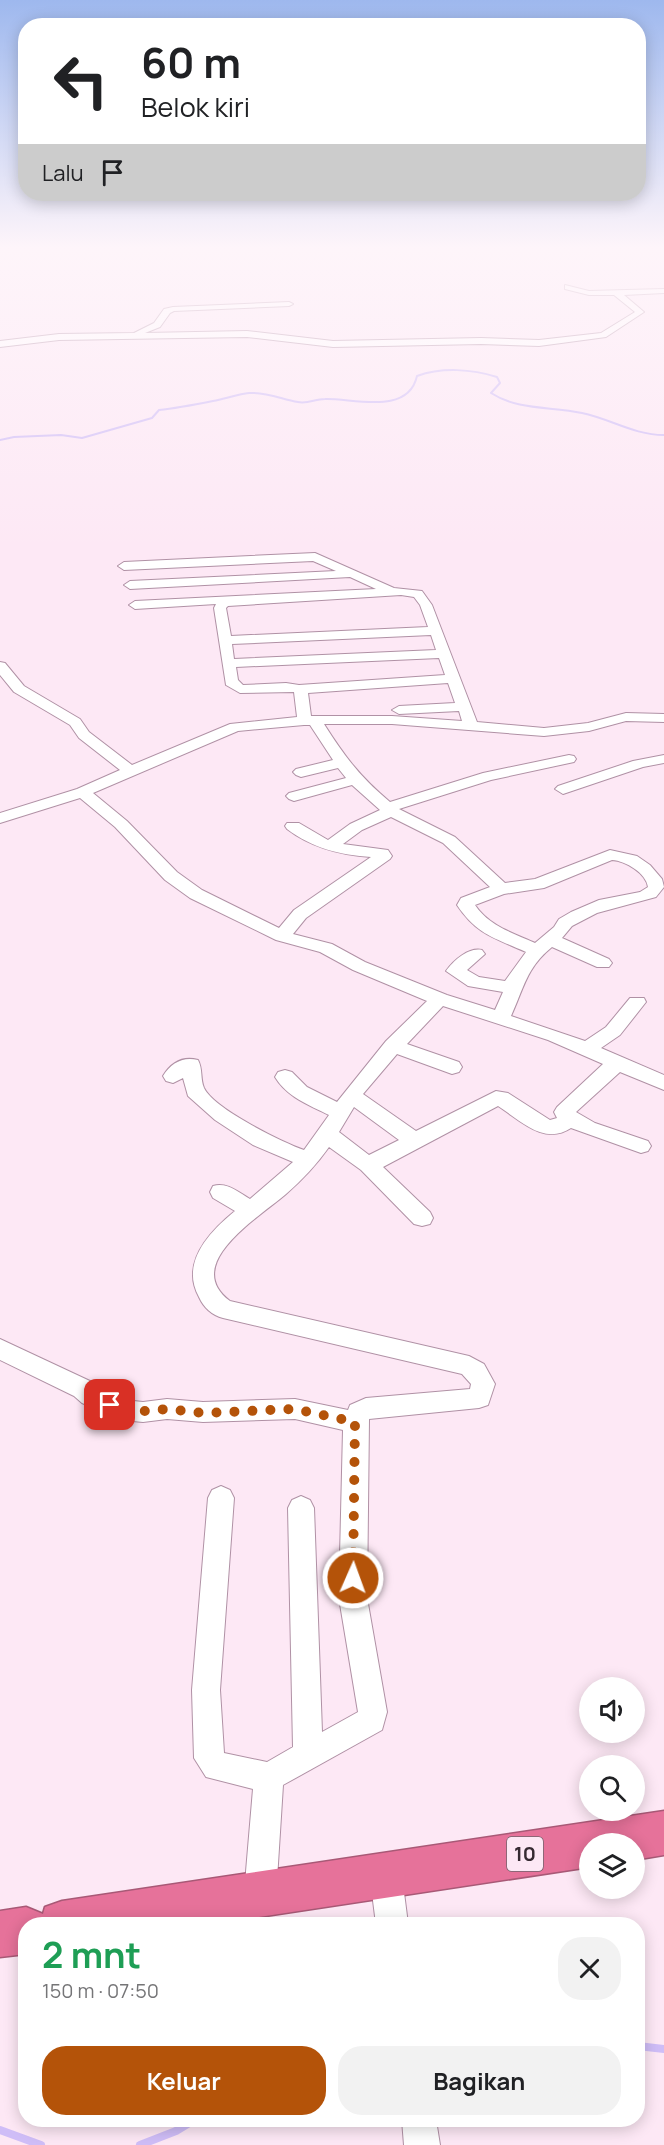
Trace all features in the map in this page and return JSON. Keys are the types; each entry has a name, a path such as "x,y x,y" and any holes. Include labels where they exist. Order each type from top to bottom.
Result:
{"highway":[{"name":"10","path":"110,1917 386,1877 664,1833"},
{"path":"0,1934 18,1931"}],"street":[{"path":"124,566 315,557 391,591"},
{"path":"212,562 214,581 224,601"},
{"path":"130,585 353,574"},
{"path":"135,605 391,591 410,592 423,597 471,726"},
{"path":"224,601 220,608 231,682 235,687 299,689 454,679"},
{"path":"225,640 436,631"},
{"path":"228,663 444,654"},
{"path":"0,666 19,689 75,722 84,735 131,771"},
{"path":"299,689 307,719 355,780 389,810 449,840 501,889"},
{"path":"0,818 82,792 235,727 464,707"},
{"path":"307,719 392,720 544,732 589,727 626,717 664,718"},
{"path":"544,732 594,782"},
{"path":"330,846 356,827 389,810 488,776 569,759"},
{"path":"563,789 594,782 625,768 664,759"},
{"path":"301,772 341,763"},
{"path":"294,796 355,780"},
{"path":"82,792 121,824 171,876 196,894 282,936 326,948 359,966 440,999 587,1049 616,1064 664,1083"},
{"path":"282,936 300,914 384,856 382,853 353,852 330,846 312,839 293,826"},
{"path":"501,1018 514,981 543,944 562,930 568,921 619,900 640,898 655,890 657,885 654,877 622,856 610,855 538,884 501,889 467,902 472,915 493,931 543,944 603,963"},
{"path":"476,954 454,971 474,982 513,988"},
{"path":"221,1498 206,1690 209,1758 216,1767 269,1777 308,1754 336,1742 372,1720 373,1712 352,1598 355,1422 359,1412 366,1408 479,1398 483,1384 476,1371 470,1366 232,1312 215,1304 208,1295 202,1278 204,1264 212,1246 308,1160 346,1104 393,1046 440,999"},
{"path":"587,1049 613,1031 637,1002"},
{"path":"393,1046 452,1067"},
{"path":"616,1064 566,1110 565,1115 570,1119 641,1146"},
{"path":"172,1076 186,1065 191,1065 195,1091 233,1125 255,1138 308,1160"},
{"path":"285,1077 300,1092 346,1104 416,1142"},
{"path":"368,1165 416,1142 496,1098 501,1098 546,1128 558,1127 570,1119"},
{"path":"327,1134 368,1165 422,1218"},
{"path":"221,1192 252,1211"},
{"path":"0,1349 122,1410 143,1412 167,1409 203,1413 295,1409 355,1422"},
{"path":"302,1508 308,1754"},
{"path":"260,1895 269,1777"},
{"path":"386,1877 391,1917"},
{"path":"420,2127 422,2145"}],"waterway":[{"path":"0,440 14,437 61,435 82,438 152,418 159,410 249,393 302,402 325,399 364,402 391,401 403,396 412,388 417,376 437,371 457,370 497,377 500,383 491,393 513,403 582,413 633,430 664,435"},
{"path":"645,2047 664,2049"},
{"path":"140,2145 183,2127"},
{"path":"0,2130 41,2145"}],"route":[{"path":"110,1405 135,1412 167,1409 203,1413 295,1409 355,1422 353,1578"}]}
